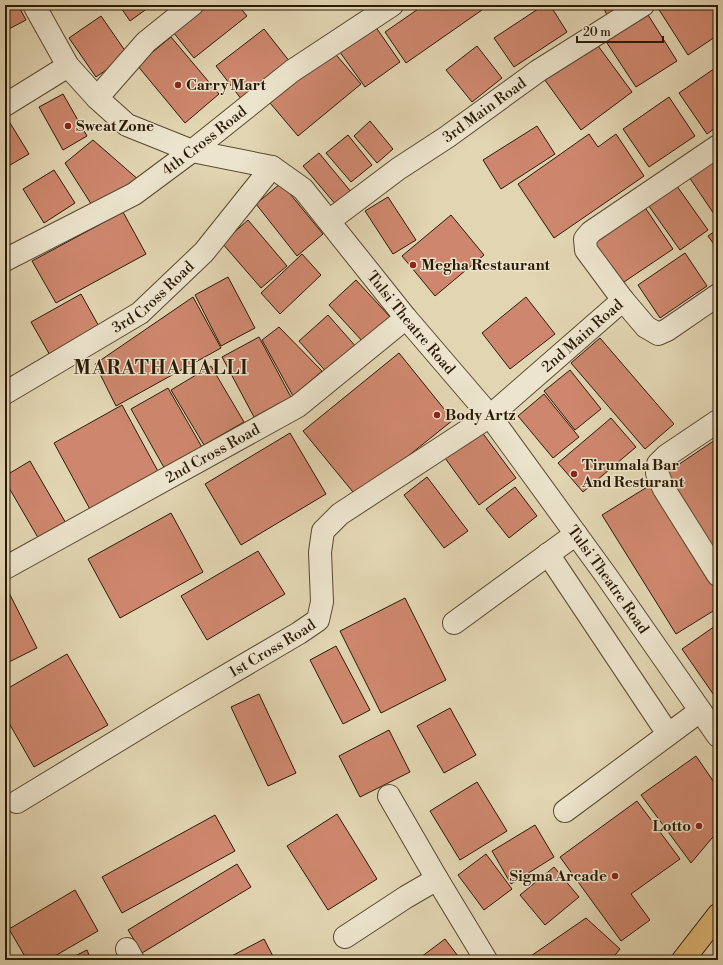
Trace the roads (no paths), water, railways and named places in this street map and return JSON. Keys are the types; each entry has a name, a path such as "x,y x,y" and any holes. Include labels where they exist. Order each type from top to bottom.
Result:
{"main road":[{"path":"683,960 718,914"}],"street":[{"name":"Tulsi Theatre Road","path":"34,5 68,66 97,98 127,125 192,151 272,168 303,189 406,318 490,416 605,574 718,736"},
{"path":"97,98 146,42 192,5"},
{"name":"4th Cross Road","path":"5,260 134,194 192,151 292,71 392,5"},
{"name":"3rd Main Road","path":"329,221 398,169 448,136 538,71 643,5"},
{"path":"5,105 68,66"},
{"name":"2nd Main Road","path":"490,416 623,300 586,250 585,239 591,232 718,146"},
{"name":"3rd Cross Road","path":"5,393 140,313 204,252 272,168"},
{"path":"623,300 646,327 658,334 667,330 718,295"},
{"name":"2nd Cross Road","path":"5,568 298,406 406,318"},
{"name":"1st Cross Road","path":"17,802 178,704 299,633 318,620 322,602 320,552 323,531 340,514 490,416"},
{"path":"718,421 666,456 658,464 657,473 664,489 718,576"},
{"path":"454,623 576,534"},
{"path":"548,554 668,734"},
{"path":"565,811 700,711"},
{"path":"389,796 486,960"},
{"path":"345,937 406,897 437,879"}],"place":[{"name":"Carry Mart","path":"178,85"},
{"name":"Sweat Zone","path":"68,126"},
{"name":"Megha Restaurant","path":"413,265"},
{"name":"Body Artz","path":"437,415"},
{"name":"Tirumala Bar And Resturant","path":"574,474"},
{"name":"Lotto","path":"699,826"},
{"name":"Sigma Arcade","path":"615,876"}],"district":[{"name":"MARATHAHALLI","path":"161,368"}]}
